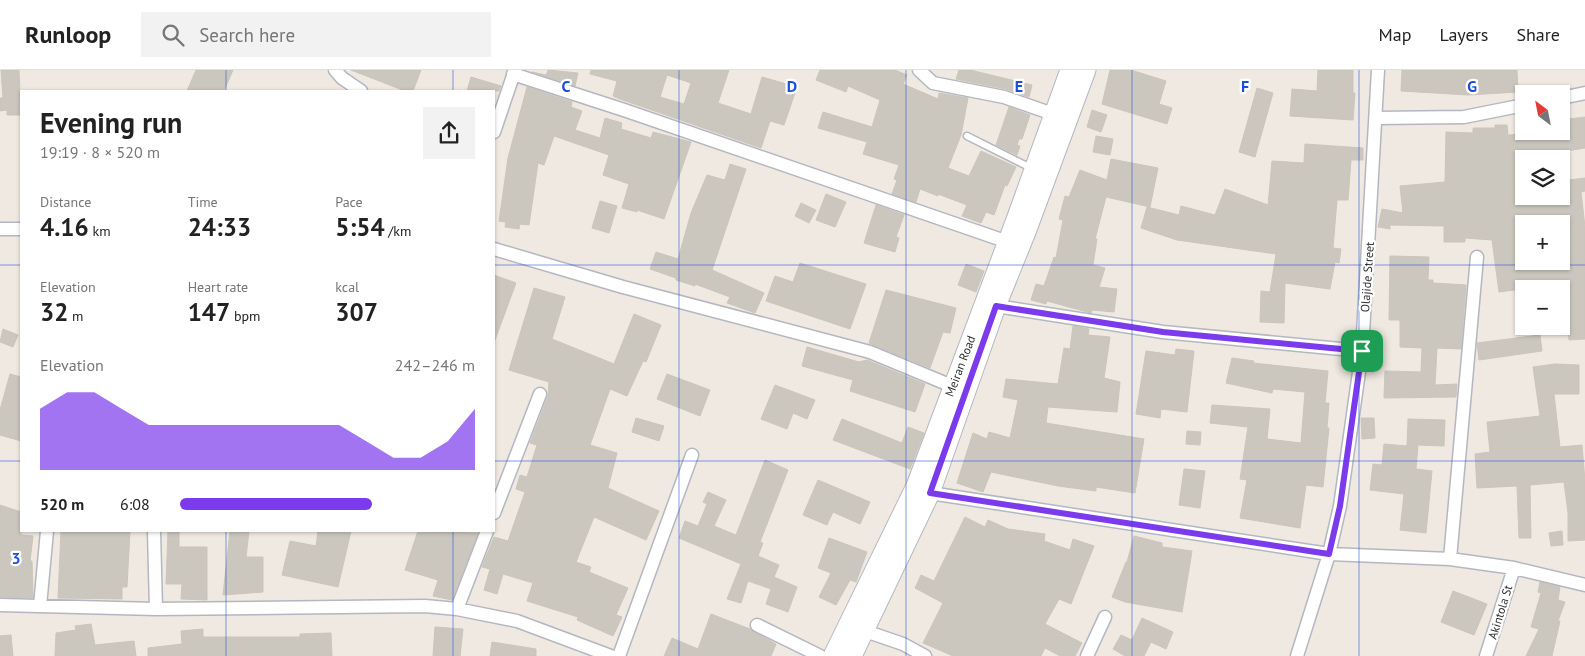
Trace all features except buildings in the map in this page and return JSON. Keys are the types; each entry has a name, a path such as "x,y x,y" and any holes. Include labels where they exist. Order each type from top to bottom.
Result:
{"main road":[{"name":"Meiran Road","path":"833,656 916,486 952,386 1035,170 1053,114 1070,70"},
{"name":"Meiran Road","path":"852,656 930,493 996,306 1026,232 1086,70"}],"street":[{"path":"334,70 360,90"},
{"path":"919,70 933,83 1004,97 1053,114"},
{"name":"Olajide Street","path":"1297,656 1329,554 1340,506 1362,351 1377,118 1378,70"},
{"path":"495,129 514,72 1008,242"},
{"path":"1570,96 1585,93"},
{"path":"1377,118 1464,116 1515,107"},
{"path":"0,229 20,229"},
{"path":"495,249 623,287 870,352 952,386"},
{"path":"1450,559 1477,257"},
{"path":"996,306 1163,332 1362,351"},
{"path":"495,510 540,394"},
{"path":"619,656 692,455"},
{"path":"930,493 1329,554 1450,559 1514,568 1585,585"},
{"path":"40,606 47,532"},
{"path":"154,532 156,609"},
{"path":"457,609 487,532"},
{"name":"Akintola St","path":"1486,656 1514,568"},
{"path":"0,606 156,609 371,605 457,609 518,621 611,656"},
{"path":"1087,656 1105,617"},
{"path":"757,625 820,656"},
{"path":"865,631 904,644 925,656"}],"lane":[{"path":"967,136 1035,170"}],"route":[{"path":"996,306 1163,332 1362,351 1340,506 1329,554 930,493 996,306"}]}
